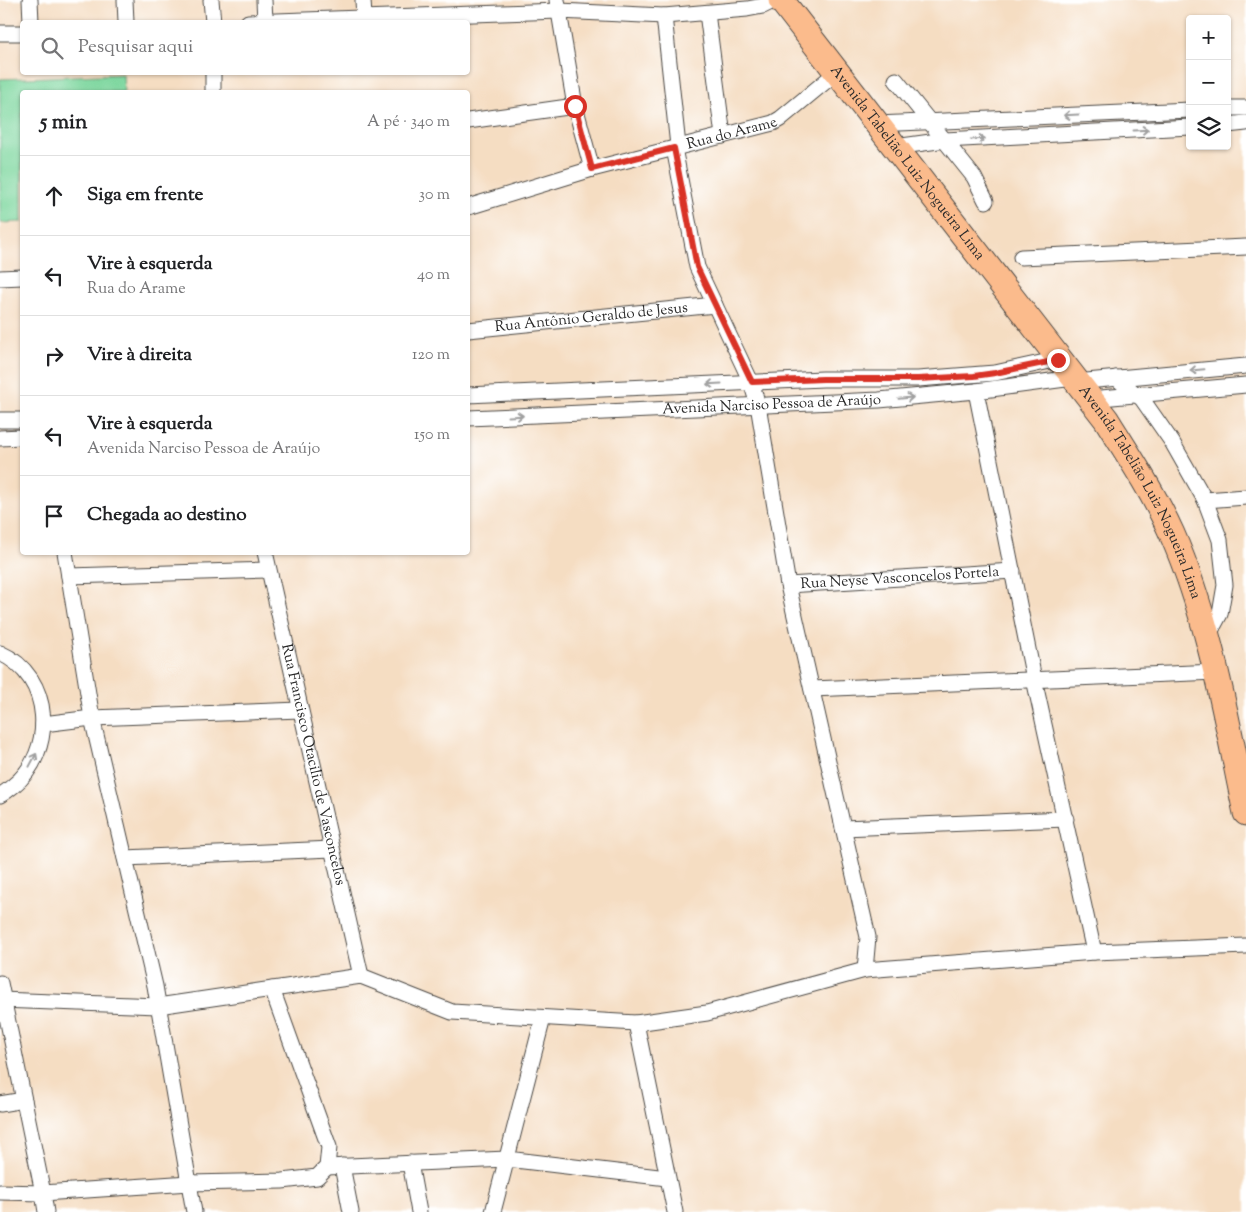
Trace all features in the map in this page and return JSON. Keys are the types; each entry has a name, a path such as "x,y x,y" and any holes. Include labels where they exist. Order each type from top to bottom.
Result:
{"highway":[{"name":"Avenida Tabelião Luiz Nogueira Lima","path":"781,0 1106,419 1142,475 1172,534 1198,601 1216,672 1246,813"}],"street":[{"path":"30,0 31,20"},
{"path":"124,0 126,20"},
{"path":"211,0 213,20"},
{"path":"264,0 265,20"},
{"path":"363,0 364,18"},
{"path":"298,20 364,18 558,5 664,16 747,10 763,6 775,0"},
{"path":"558,5 575,106 592,169"},
{"path":"707,13 723,136"},
{"path":"664,16 676,147 697,267 752,382 758,405 788,585 868,937 865,970"},
{"path":"0,33 20,33"},
{"name":"Rua do Arame","path":"470,206 592,169 774,123 837,72"},
{"path":"212,90 213,75"},
{"path":"896,80 974,177 986,202"},
{"path":"470,121 575,106"},
{"path":"1231,108 1246,108"},
{"path":"877,124 1186,110"},
{"path":"1231,125 1246,123"},
{"path":"895,147 945,140 1186,127"},
{"path":"1021,257 1246,247"},
{"path":"0,278 20,276"},
{"name":"Rua Antônio Geraldo de Jesus","path":"470,330 715,305"},
{"path":"1074,380 1246,366"},
{"name":"Avenida Narciso Pessoa de Araújo","path":"470,395 823,379 918,379 995,373 1074,380"},
{"path":"1116,378 1148,405 1172,442 1205,500 1220,540 1225,585 1220,614 1207,638"},
{"path":"1074,380 1136,395 1246,385"},
{"name":"Avenida Narciso Pessoa de Araújo","path":"470,418 879,400 1074,380"},
{"path":"976,391 1034,679 1094,952"},
{"path":"0,420 20,420"},
{"path":"0,438 20,437"},
{"path":"1205,500 1246,497"},
{"path":"66,555 92,718 158,1006 194,1212"},
{"name":"Rua Francisco Otacilio de Vasconcelos","path":"266,555 361,976"},
{"path":"70,576 268,570"},
{"name":"Rua Neyse Vasconcelos Portela","path":"788,585 1013,571"},
{"path":"0,653 6,655 24,671 36,691 43,713 42,737 35,759 22,779 0,795"},
{"path":"812,689 1216,672"},
{"path":"43,724 92,718 300,710"},
{"path":"843,828 1066,819"},
{"path":"125,858 332,849"},
{"path":"2,1000 158,1006 361,976 452,1012 636,1023 707,1013 865,970 1094,952 1246,946"},
{"path":"0,983 46,1212"},
{"path":"272,989 351,1212"},
{"path":"493,1212 543,1018"},
{"path":"636,1023 675,1212"},
{"path":"0,1104 24,1100"},
{"path":"0,1192 43,1193 188,1183 282,1180 317,1177 334,1166 506,1159 667,1178"},
{"path":"410,1163 419,1212"}],"green space":[{"path":"123,75 124,90 20,90 20,222 0,223 0,79"}],"route":[{"path":"575,106 592,169 674,148 699,275 752,382 974,376 1058,360"}]}
